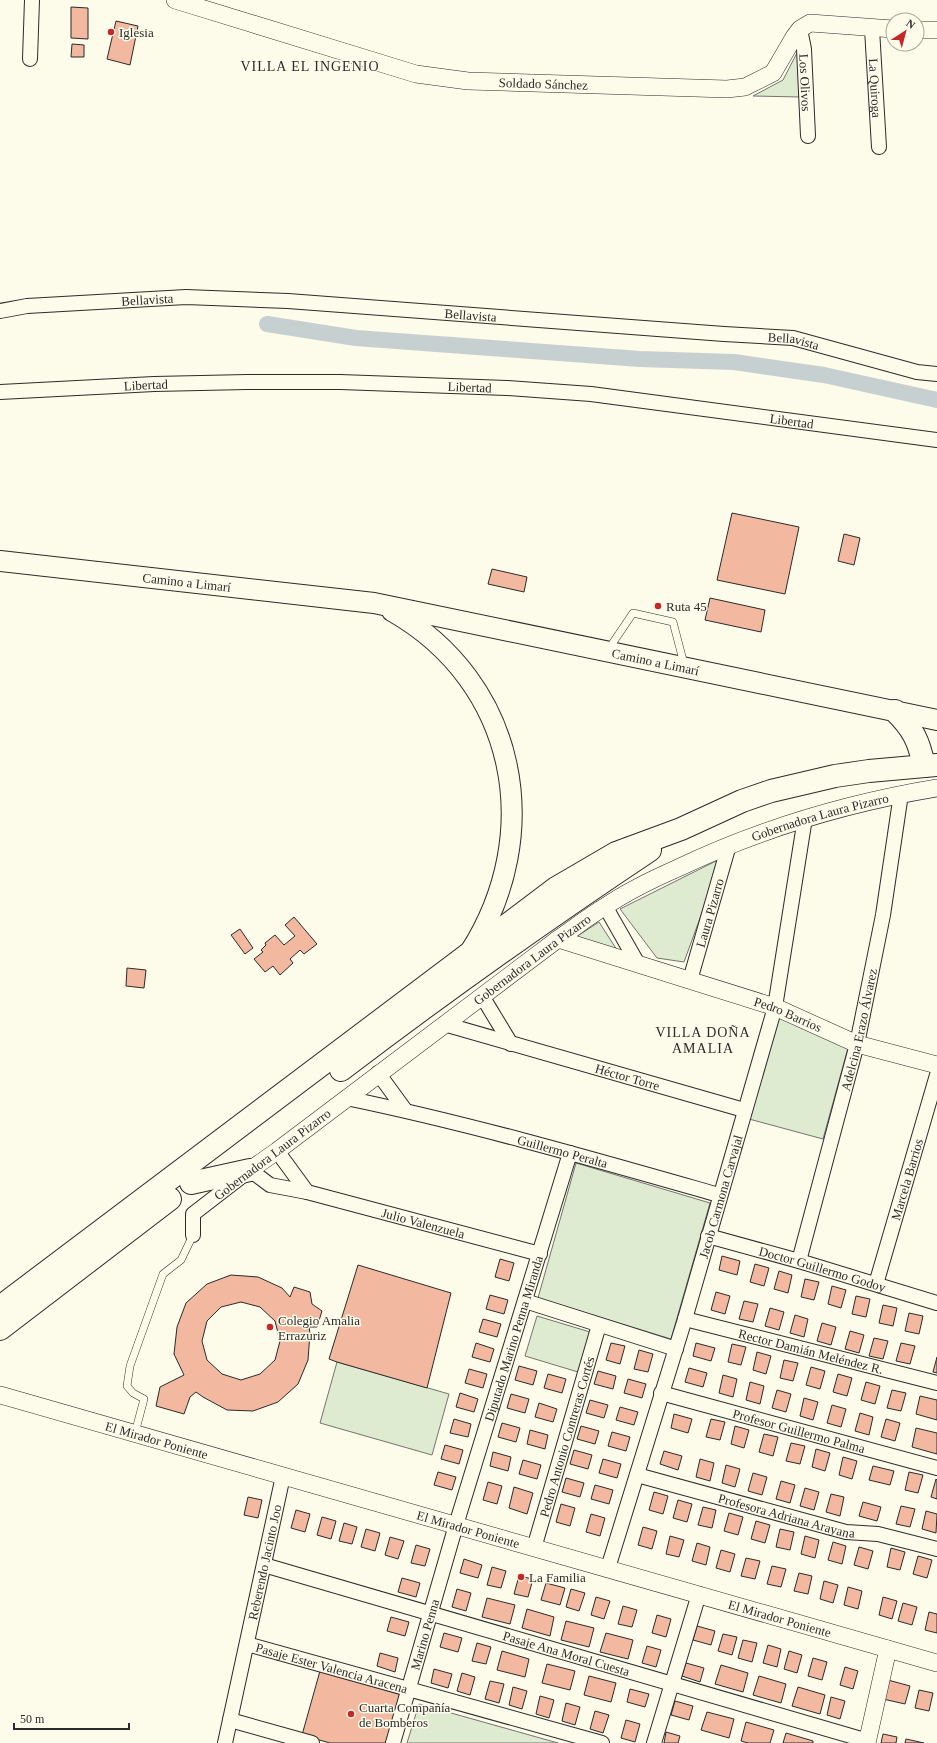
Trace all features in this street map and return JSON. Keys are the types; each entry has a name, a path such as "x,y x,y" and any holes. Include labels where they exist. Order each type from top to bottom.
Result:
{"main road":[{"name":"Camino a Limarí","path":"0,561 374,603 608,650 937,720"},
{"name":"Camino a Limarí","path":"374,603 410,621 445,650 461,668 487,709 504,754 512,802 512,832 506,873 490,918 470,952"},
{"path":"445,650 461,620"},
{"path":"895,711 909,724 930,765"},
{"name":"Gobernadora Laura Pizarro","path":"0,1307 556,888 616,853 681,829 742,801 801,783 869,771 930,765"},
{"name":"Gobernadora Laura Pizarro","path":"0,1329 408,1019 566,906 681,829"},
{"path":"408,1019 470,952"},
{"path":"191,1183 250,1170"}],"street":[{"path":"30,59 32,0"},
{"name":"Soldado Sánchez","path":"175,0 416,74 468,81 727,89 745,87 773,73 800,29"},
{"path":"800,29 810,23 885,29"},
{"name":"Los Olivos","path":"800,29 804,49 808,136"},
{"name":"La Quiroga","path":"872,29 879,146"},
{"path":"925,30 937,30"},
{"name":"Bellavista","path":"0,311 27,306 186,297 288,301 793,338 917,372 937,374"},
{"name":"Libertad","path":"0,392 84,387 247,382 340,382 507,388 591,394 937,440"},
{"name":"Gobernadora Laura Pizarro","path":"192,1235 193,1214 378,1073 558,939 605,906 664,875 729,845 805,818 901,794 937,788"},
{"name":"Adelcina Erazo Álvarez","path":"799,1261 857,1044 883,915 901,794"},
{"name":"Jacob Carmona Carvajal","path":"608,1568 685,1319 744,1110 775,1007 805,818"},
{"name":"Laura Pizarro","path":"690,980 729,845"},
{"path":"605,906 638,964"},
{"name":"Pedro Barrios","path":"558,939 775,1007 857,1044 937,1065"},
{"path":"482,996 511,1044"},
{"name":"Héctor Torre","path":"444,1024 744,1110"},
{"path":"378,1073 405,1110"},
{"name":"Marcela Barrios","path":"876,1284 937,1075"},
{"name":"Guillermo Peralta","path":"346,1098 405,1110 570,1153 720,1196"},
{"path":"277,1151 307,1192"},
{"name":"Diputado Marino Penna Miranda","path":"456,1525 570,1153"},
{"name":"Julio Valenzuela","path":"250,1170 270,1185 307,1192 540,1254"},
{"name":"Doctor Guillermo Godoy","path":"708,1236 799,1261 937,1303"},
{"path":"525,1301 676,1349"},
{"name":"Rector Damián Meléndez R.","path":"685,1319 937,1383"},
{"name":"Pedro Antonio Contreras Cortés","path":"534,1548 599,1325"},
{"name":"Profesor Guillermo Palma","path":"661,1393 937,1468"},
{"name":"El Mirador Poniente","path":"0,1395 937,1663"},
{"name":"Profesora Adriana Arayana","path":"637,1475 846,1532 878,1534 937,1549"},
{"name":"Reberendo Jacinto Joo","path":"225,1743 283,1476"},
{"name":"Marino Penna","path":"393,1743 456,1525"},
{"name":"Pasaje Ana Moral Cuesta","path":"264,1565 868,1742"},
{"path":"654,1743 699,1594"},
{"name":"Pasaje Ester Valencia Aracena","path":"247,1644 602,1743"},
{"path":"868,1742 888,1648"},
{"path":"230,1720 312,1743"}],"lane":[{"path":"608,650 633,613 673,622 684,666"},
{"path":"135,1433 144,1399 133,1393 127,1386 130,1366 163,1274 181,1260 192,1235"}],"green space":[{"path":"799,49 800,97 753,96 783,80"},
{"path":"722,858 684,962 657,958 620,909"},
{"path":"599,922 617,950 573,939"},
{"path":"779,1017 848,1048 823,1139 749,1119"},
{"path":"576,1163 710,1203 671,1339 538,1298"},
{"path":"537,1316 590,1332 578,1372 525,1356"},
{"path":"337,1362 449,1394 432,1455 320,1423"},
{"path":"419,1704 558,1743 407,1743"}],"building":[{"path":"71,7 88,8 88,39 71,38"},
{"path":"116,21 138,26 130,65 107,59"},
{"path":"72,44 84,45 84,57 71,57"},
{"path":"732,513 799,527 785,594 717,580"},
{"path":"844,534 860,538 854,565 838,561"},
{"path":"492,569 527,577 524,592 488,584"},
{"path":"710,598 765,610 761,632 705,620"},
{"path":"294,917 317,944 304,954 300,950 290,959 293,963 280,975 273,966 265,972 254,959 263,952 261,950 266,945 265,943 275,935 284,945 295,936 285,925"},
{"path":"240,929 253,948 245,954 231,935"},
{"path":"127,968 146,970 144,988 126,986"},
{"path":"722,1256 740,1261 737,1275 719,1270"},
{"path":"500,1259 514,1263 509,1281 495,1277"},
{"path":"755,1264 769,1268 764,1286 750,1282"},
{"path":"358,1265 451,1293 427,1388 329,1359"},
{"path":"779,1271 792,1275 788,1293 774,1289"},
{"path":"231,1275 258,1277 282,1288 290,1297 294,1287 310,1292 312,1304 322,1311 317,1327 309,1327 308,1360 298,1384 278,1402 253,1411 227,1410 196,1392 190,1397 184,1414 156,1406 160,1387 184,1375 174,1354 177,1327 186,1303 207,1284","holes":["241,1302 260,1307 275,1321 280,1341 275,1360 260,1374 241,1380 222,1374 207,1360 202,1341 207,1321 221,1307"]},
{"path":"805,1279 819,1282 814,1300 801,1297"},
{"path":"832,1286 846,1290 841,1308 828,1304"},
{"path":"716,1292 730,1296 725,1314 711,1310"},
{"path":"490,1295 508,1300 504,1314 486,1309"},
{"path":"856,1296 870,1299 866,1317 852,1314"},
{"path":"744,1301 758,1304 753,1322 739,1319"},
{"path":"883,1305 897,1308 893,1326 879,1323"},
{"path":"770,1308 784,1312 779,1330 765,1326"},
{"path":"909,1313 923,1316 919,1334 905,1331"},
{"path":"795,1315 808,1319 804,1337 790,1333"},
{"path":"483,1319 501,1324 497,1337 479,1332"},
{"path":"822,1323 836,1327 831,1345 817,1341"},
{"path":"850,1331 864,1335 859,1353 845,1349"},
{"path":"874,1338 888,1341 883,1359 869,1356"},
{"path":"476,1343 494,1349 490,1362 472,1357"},
{"path":"611,1343 625,1346 620,1364 606,1360"},
{"path":"696,1343 715,1348 711,1361 693,1356"},
{"path":"901,1343 915,1346 910,1364 896,1361"},
{"path":"732,1344 746,1347 741,1365 728,1362"},
{"path":"639,1350 653,1354 648,1372 634,1369"},
{"path":"757,1352 771,1356 766,1374 753,1370"},
{"path":"937,1357 937,1373 933,1372"},
{"path":"784,1360 798,1363 793,1381 780,1378"},
{"path":"519,1366 537,1371 533,1385 515,1380"},
{"path":"811,1367 825,1371 820,1389 806,1385"},
{"path":"689,1368 707,1373 703,1387 685,1382"},
{"path":"469,1369 487,1374 483,1388 465,1383"},
{"path":"598,1371 616,1376 613,1389 594,1384"},
{"path":"548,1374 566,1379 562,1393 544,1388"},
{"path":"838,1374 852,1378 847,1396 833,1392"},
{"path":"723,1375 737,1379 733,1397 719,1393"},
{"path":"628,1379 646,1384 642,1398 624,1393"},
{"path":"750,1382 764,1386 760,1404 746,1400"},
{"path":"866,1382 880,1386 875,1404 861,1400"},
{"path":"777,1390 791,1394 786,1412 772,1408"},
{"path":"892,1390 906,1393 901,1411 887,1408"},
{"path":"460,1393 478,1399 474,1412 456,1407"},
{"path":"511,1394 529,1399 525,1413 507,1408"},
{"path":"920,1396 937,1400 937,1420 916,1414"},
{"path":"804,1398 818,1402 813,1420 800,1416"},
{"path":"590,1400 608,1405 604,1418 586,1413"},
{"path":"539,1403 557,1409 553,1422 535,1417"},
{"path":"832,1405 846,1409 841,1427 827,1423"},
{"path":"620,1407 638,1412 634,1425 616,1420"},
{"path":"860,1413 873,1417 869,1435 855,1431"},
{"path":"674,1414 692,1419 688,1433 671,1428"},
{"path":"454,1419 471,1424 468,1437 450,1433"},
{"path":"711,1419 725,1422 720,1440 706,1437"},
{"path":"886,1419 900,1423 895,1441 881,1437"},
{"path":"502,1423 520,1428 516,1442 498,1437"},
{"path":"581,1426 599,1431 595,1444 577,1439"},
{"path":"735,1426 749,1430 744,1448 731,1444"},
{"path":"916,1428 937,1433 937,1454 912,1447"},
{"path":"530,1430 548,1435 545,1449 527,1444"},
{"path":"612,1432 630,1437 626,1451 608,1446"},
{"path":"764,1434 778,1437 773,1456 759,1452"},
{"path":"791,1443 805,1446 800,1464 786,1461"},
{"path":"445,1445 463,1450 459,1464 441,1459"},
{"path":"816,1449 830,1453 825,1471 812,1467"},
{"path":"574,1450 592,1455 588,1469 570,1464"},
{"path":"664,1451 682,1456 678,1470 660,1464"},
{"path":"493,1452 511,1457 508,1471 490,1466"},
{"path":"843,1457 857,1461 852,1479 839,1475"},
{"path":"603,1459 621,1464 617,1478 599,1473"},
{"path":"700,1459 714,1463 710,1481 696,1477"},
{"path":"523,1460 541,1465 537,1479 519,1474"},
{"path":"726,1465 740,1469 735,1487 722,1483"},
{"path":"873,1466 894,1471 890,1485 869,1480"},
{"path":"438,1472 456,1477 452,1490 434,1485"},
{"path":"909,1472 923,1475 918,1493 905,1490"},
{"path":"753,1473 767,1477 762,1495 748,1491"},
{"path":"566,1478 584,1483 580,1497 562,1492"},
{"path":"936,1479 937,1480 937,1499 931,1497"},
{"path":"781,1481 795,1485 790,1503 776,1499"},
{"path":"488,1482 502,1486 497,1504 483,1500"},
{"path":"595,1485 613,1490 609,1504 591,1499"},
{"path":"514,1487 533,1493 527,1514 509,1508"},
{"path":"805,1488 819,1492 814,1510 800,1506"},
{"path":"654,1492 668,1496 663,1514 649,1510"},
{"path":"831,1494 844,1497 840,1516 826,1512"},
{"path":"248,1497 262,1500 258,1518 244,1515"},
{"path":"678,1500 692,1504 687,1522 673,1518"},
{"path":"863,1502 881,1507 877,1521 859,1516"},
{"path":"561,1504 575,1508 570,1526 556,1522"},
{"path":"901,1506 915,1509 910,1527 896,1524"},
{"path":"703,1507 716,1510 712,1528 698,1525"},
{"path":"296,1510 310,1514 305,1532 291,1528"},
{"path":"926,1511 937,1514 936,1533 922,1529"},
{"path":"729,1513 743,1517 738,1535 724,1531"},
{"path":"591,1514 605,1518 600,1536 586,1532"},
{"path":"322,1517 336,1521 331,1539 317,1535"},
{"path":"756,1521 770,1525 765,1543 751,1539"},
{"path":"344,1523 357,1527 352,1544 339,1541"},
{"path":"643,1527 657,1531 652,1549 638,1545"},
{"path":"366,1529 380,1533 375,1551 361,1547"},
{"path":"780,1529 794,1532 790,1550 776,1547"},
{"path":"670,1536 684,1540 679,1557 666,1554"},
{"path":"805,1536 819,1540 815,1558 801,1554"},
{"path":"390,1537 404,1541 398,1559 385,1555"},
{"path":"833,1542 846,1546 842,1564 828,1560"},
{"path":"697,1543 710,1547 706,1565 692,1561"},
{"path":"416,1545 430,1549 425,1566 411,1563"},
{"path":"859,1547 873,1551 868,1569 854,1565"},
{"path":"891,1548 905,1552 900,1570 887,1567"},
{"path":"721,1550 735,1554 730,1572 716,1568"},
{"path":"918,1556 932,1560 927,1578 913,1574"},
{"path":"746,1558 760,1561 755,1579 741,1576"},
{"path":"464,1559 482,1565 478,1578 460,1573"},
{"path":"772,1566 786,1569 781,1587 767,1584"},
{"path":"492,1567 506,1571 501,1588 487,1585"},
{"path":"799,1573 812,1576 808,1594 794,1591"},
{"path":"519,1576 533,1579 528,1597 514,1594"},
{"path":"402,1578 420,1583 416,1597 398,1592"},
{"path":"824,1581 838,1585 833,1603 820,1599"},
{"path":"546,1583 565,1588 560,1605 541,1600"},
{"path":"848,1587 862,1591 858,1609 844,1605"},
{"path":"457,1589 471,1593 466,1611 452,1607"},
{"path":"571,1589 585,1593 579,1611 566,1607"},
{"path":"596,1597 610,1601 604,1619 591,1615"},
{"path":"883,1597 897,1601 892,1619 879,1615"},
{"path":"487,1598 515,1605 510,1624 482,1617"},
{"path":"903,1603 917,1607 912,1625 898,1621"},
{"path":"623,1606 637,1610 632,1627 618,1624"},
{"path":"527,1609 554,1617 550,1636 522,1628"},
{"path":"929,1612 937,1614 937,1633 925,1630"},
{"path":"657,1615 671,1619 666,1637 652,1633"},
{"path":"391,1617 409,1622 405,1636 387,1631"},
{"path":"566,1621 594,1628 589,1647 561,1640"},
{"path":"697,1626 715,1631 711,1645 693,1640"},
{"path":"444,1633 462,1638 458,1652 440,1647"},
{"path":"606,1633 633,1640 628,1659 600,1652"},
{"path":"723,1634 737,1637 732,1655 718,1651"},
{"path":"743,1640 757,1643 752,1662 738,1658"},
{"path":"477,1643 491,1647 486,1664 472,1661"},
{"path":"768,1645 781,1649 777,1667 763,1663"},
{"path":"647,1646 661,1650 656,1667 642,1663"},
{"path":"502,1651 529,1659 525,1677 497,1670"},
{"path":"789,1651 802,1655 797,1673 784,1669"},
{"path":"380,1653 398,1658 395,1672 377,1666"},
{"path":"813,1658 827,1662 822,1680 808,1676"},
{"path":"686,1663 704,1668 700,1682 682,1676"},
{"path":"547,1664 575,1671 570,1690 542,1683"},
{"path":"721,1665 748,1673 743,1692 715,1684"},
{"path":"845,1667 858,1671 853,1689 840,1685"},
{"path":"434,1669 452,1674 448,1688 431,1683"},
{"name":"Cuarta Compañía de Bomberos","path":"320,1671 400,1694 387,1743 330,1743 302,1735"},
{"path":"462,1673 475,1677 470,1695 457,1691"},
{"path":"589,1676 616,1683 611,1702 584,1695"},
{"path":"759,1676 786,1684 781,1703 753,1695"},
{"path":"888,1680 910,1686 905,1704 883,1699"},
{"path":"490,1681 504,1684 499,1703 485,1699"},
{"path":"513,1687 527,1691 522,1709 509,1705"},
{"path":"798,1687 825,1695 820,1714 792,1706"},
{"path":"630,1689 649,1694 645,1707 627,1702"},
{"path":"919,1690 933,1693 929,1711 915,1708"},
{"path":"540,1696 554,1700 549,1718 536,1714"},
{"path":"831,1697 845,1701 840,1719 827,1715"},
{"path":"675,1701 693,1706 689,1720 671,1715"},
{"path":"566,1703 580,1707 575,1725 562,1721"},
{"path":"595,1711 609,1715 603,1733 590,1729"},
{"path":"707,1712 734,1719 729,1738 701,1730"},
{"path":"626,1720 640,1724 635,1742 621,1738"},
{"path":"746,1722 774,1730 770,1743 748,1743 741,1741"},
{"path":"666,1732 680,1736 678,1743 664,1743"},
{"path":"786,1733 813,1741 813,1743 783,1743"},
{"path":"883,1734 897,1737 896,1743 881,1743"},
{"path":"906,1739 924,1743 905,1743"}],"waterway":[{"path":"267,324 356,338 640,359 734,362 824,375 937,400"}],"place":[{"name":"Iglesia","path":"111,32"},
{"name":"Ruta 45","path":"658,606"},
{"name":"Colegio Amalia Errazuriz","path":"270,1327"},
{"name":"La Familia","path":"521,1577"},
{"name":"Cuarta Compañía de Bomberos","path":"351,1714"}],"district":[{"name":"VILLA EL INGENIO","path":"310,66"},
{"name":"VILLA DOÑA AMALIA","path":"703,1040"}]}
